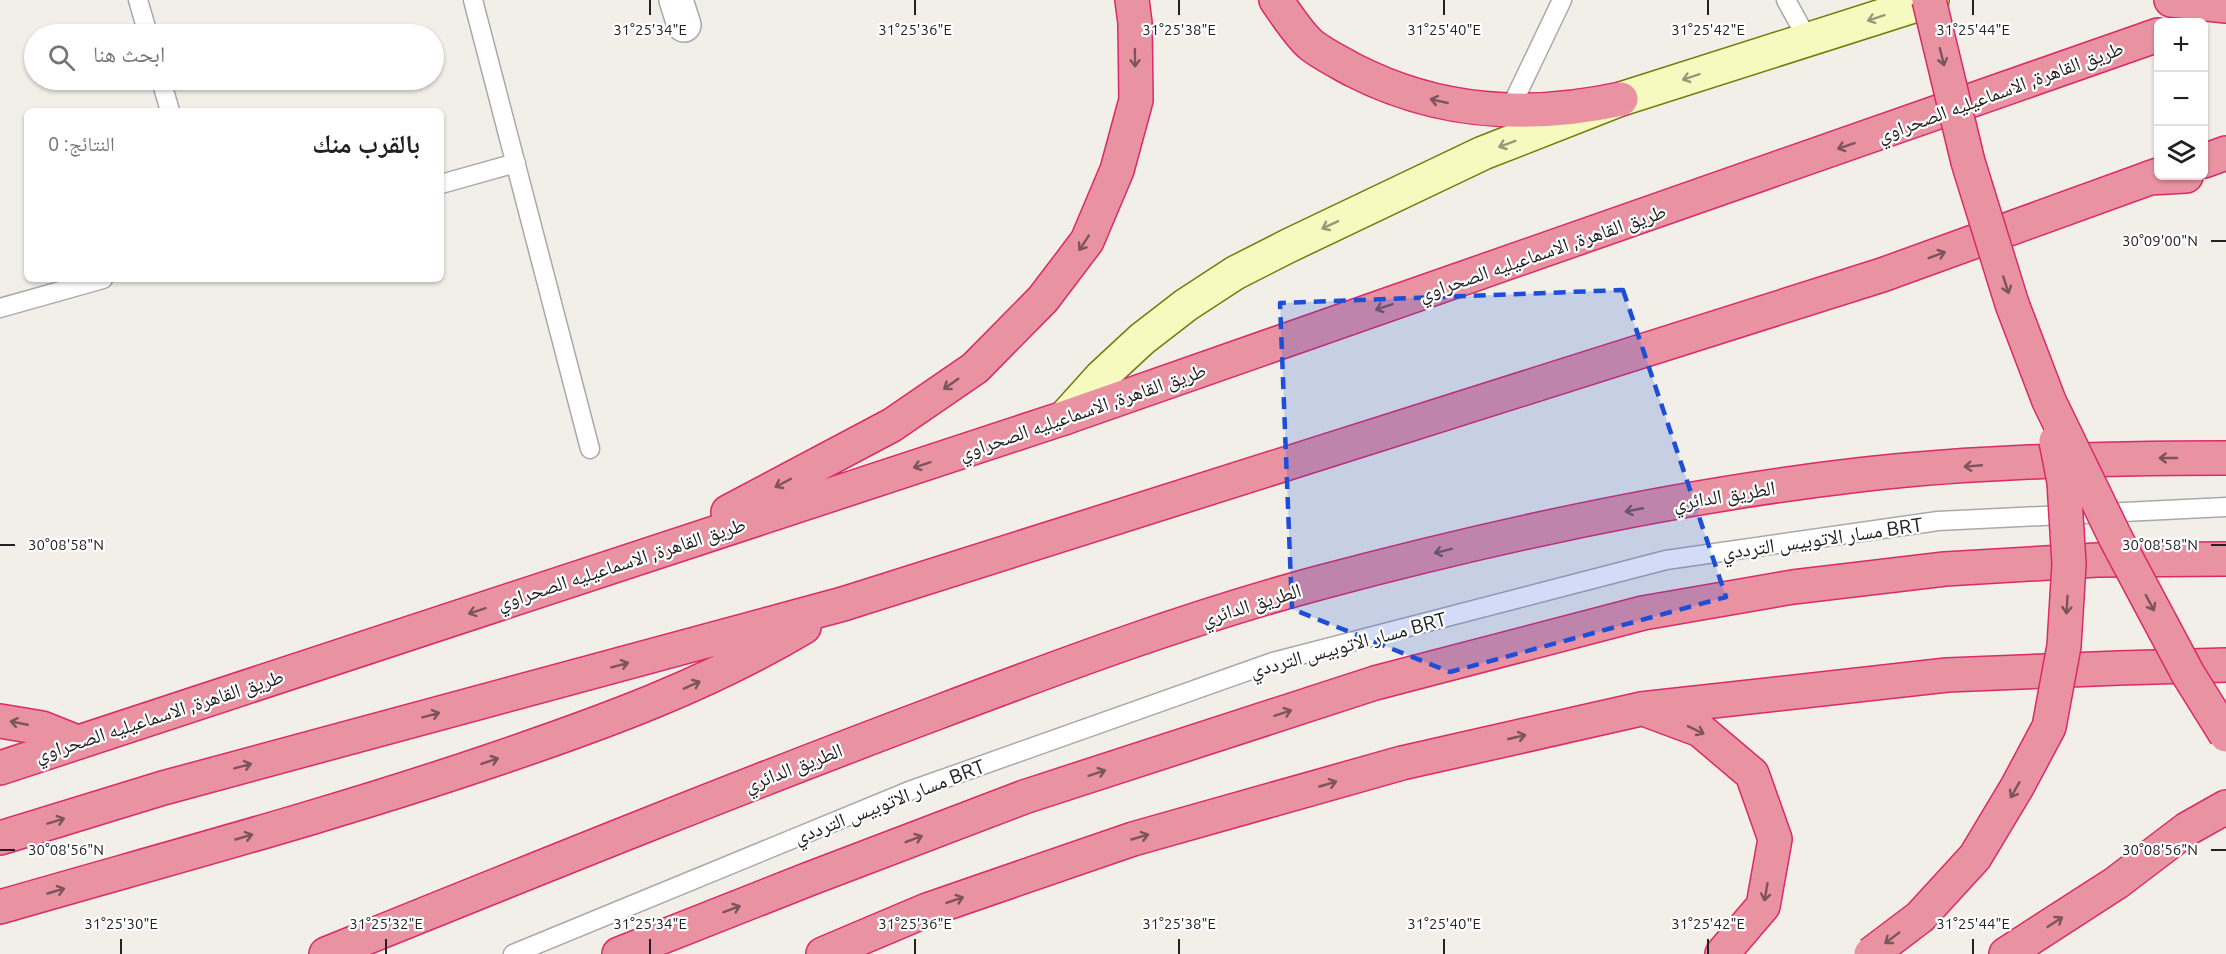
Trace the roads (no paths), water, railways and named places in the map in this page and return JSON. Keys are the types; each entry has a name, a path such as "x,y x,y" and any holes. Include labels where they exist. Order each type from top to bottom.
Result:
{"highway":[{"path":"648,555 892,425 975,368 1043,299 1087,241 1117,170 1136,100 1135,23 1132,0"},
{"path":"1276,0 1310,44 1338,62 1398,90 1471,108 1509,111 1547,111 1585,107 1621,99"},
{"path":"1931,0 1968,162 2012,304 2049,401 2116,539 2188,674 2226,735"},
{"path":"2171,0 2226,6"},
{"path":"2206,18 2226,11"},
{"name":"طريق القاهرة, الاسماعيليه الصحراوي","path":"0,768 1064,418 2154,36"},
{"path":"2208,159 2226,153"},
{"path":"2208,174 2226,173"},
{"path":"0,838 163,788 843,604 1882,275 2154,176"},
{"path":"1871,954 1920,917 1975,857 2017,787 2049,727 2064,646 2069,564 2064,482 2049,401"},
{"name":"الطريق الدائري","path":"326,954 700,803 936,713 1142,638 1318,583 1497,538 1577,522 1678,502 1860,475 1998,464 2136,458 2226,458"},
{"path":"619,954 1024,797 1375,683 1643,613 1793,587 1945,570 2097,560 2226,559"},
{"path":"0,907 395,794 593,726 658,701 722,672 783,640 843,604"},
{"path":"824,954 927,910 1133,839 1402,764 1641,709 1947,675 2226,666"},
{"path":"1641,709 1700,730 1752,774 1775,838 1763,906 1722,954"},
{"path":"0,721 42,728 77,742"},
{"path":"2006,954 2116,883 2187,829 2226,807"}],"street":[{"path":"1064,418 1101,377 1142,339 1186,305 1235,273 1298,241 1483,153 1621,99 1931,0"}],"lane":[{"path":"138,0 145,24"},
{"path":"473,0 590,449"},
{"path":"1509,111 1562,0"},
{"path":"1786,0 1808,40"},
{"path":"164,90 169,108"},
{"path":"444,183 516,164"},
{"path":"0,308 92,282"},
{"name":"مسار الاتوبيس الترددي BRT","path":"513,954 909,791 1273,662 1666,560 1938,521 2226,507"}]}
